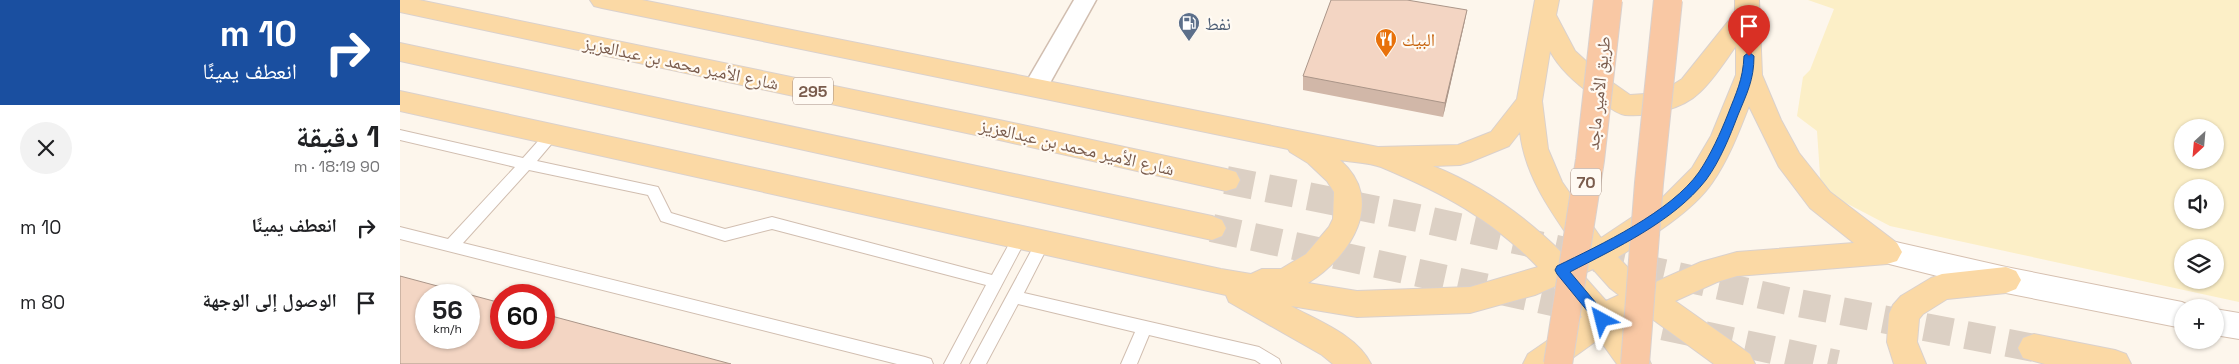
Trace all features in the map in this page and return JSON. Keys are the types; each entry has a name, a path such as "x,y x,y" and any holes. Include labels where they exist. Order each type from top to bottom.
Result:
{"highway":[{"name":"طريق الأمير ماجد","path":"1558,364 1590,160 1608,0"},
{"path":"1635,364 1649,183 1668,0"}],"main road":[{"path":"602,0 1036,86 1378,157 1435,179 1467,194 1512,223 1561,270 1635,364"},
{"name":"شارع الأمير محمد بن عبدالعزيز","path":"400,4 1004,130 1226,180"},
{"path":"1546,8 1566,57 1591,81 1625,105 1665,102 1691,86 1748,7"},
{"path":"1748,7 1749,75 1768,120 1789,160 1820,200 1887,252"},
{"path":"1546,8 1529,101 1535,149 1550,187 1597,253 1620,279 1649,299 1665,313 1739,364"},
{"path":"400,52 1212,228"},
{"path":"400,101 1030,242 1221,282 1357,304 1470,300 1535,282 1609,248 1674,204 1702,176 1724,137 1749,75"},
{"path":"1378,157 1460,154 1500,138 1529,101"},
{"path":"1221,282 1285,282 1316,263 1339,235 1347,219 1348,192 1336,173 1318,156 1290,140"},
{"path":"1539,364 1623,306 1649,299 1711,271 1736,264 1887,252 2006,280 2174,313"},
{"path":"1910,364 1902,342 1904,314 1912,305 1942,287 2006,280"},
{"path":"1221,282 1332,344 1355,364"},
{"path":"2224,324 2239,326"},
{"path":"2034,348 2115,364"}],"street":[{"path":"1036,86 1085,0"}],"lane":[{"path":"400,135 653,191 666,217 726,235 772,223 990,280"},
{"path":"452,245 552,135"},
{"path":"400,232 925,364"},
{"path":"978,364 1014,297 1030,242"},
{"path":"952,364 1030,242"},
{"path":"1014,297 1259,354 1273,364"},
{"path":"1129,364 1145,327"}],"sand":[{"path":"1808,0 2239,0 2239,302 2179,289 2224,289 2224,239 2174,239 2174,288 1890,226 1821,190 1817,131 1797,116 1803,77 1810,70 1834,9"}],"building":[{"name":"البيك","path":"1331,0 1407,0 1467,10 1445,103 1303,76"},
{"path":"400,276 430,284 415,284 415,349 480,349 480,297 490,300 490,349 555,349 555,317 731,364 400,364"}],"tunnel":[{"path":"1226,180 1418,218 1788,301 2034,348"},
{"path":"1212,228 1837,364"}],"place":[{"name":"نفط","path":"1189,42"},
{"name":"البيك","path":"1386,58"}],"route":[{"path":"1602,320 1561,270 1619,242 1674,204 1702,176 1724,137 1744,88 1749,75 1749,56"}]}
